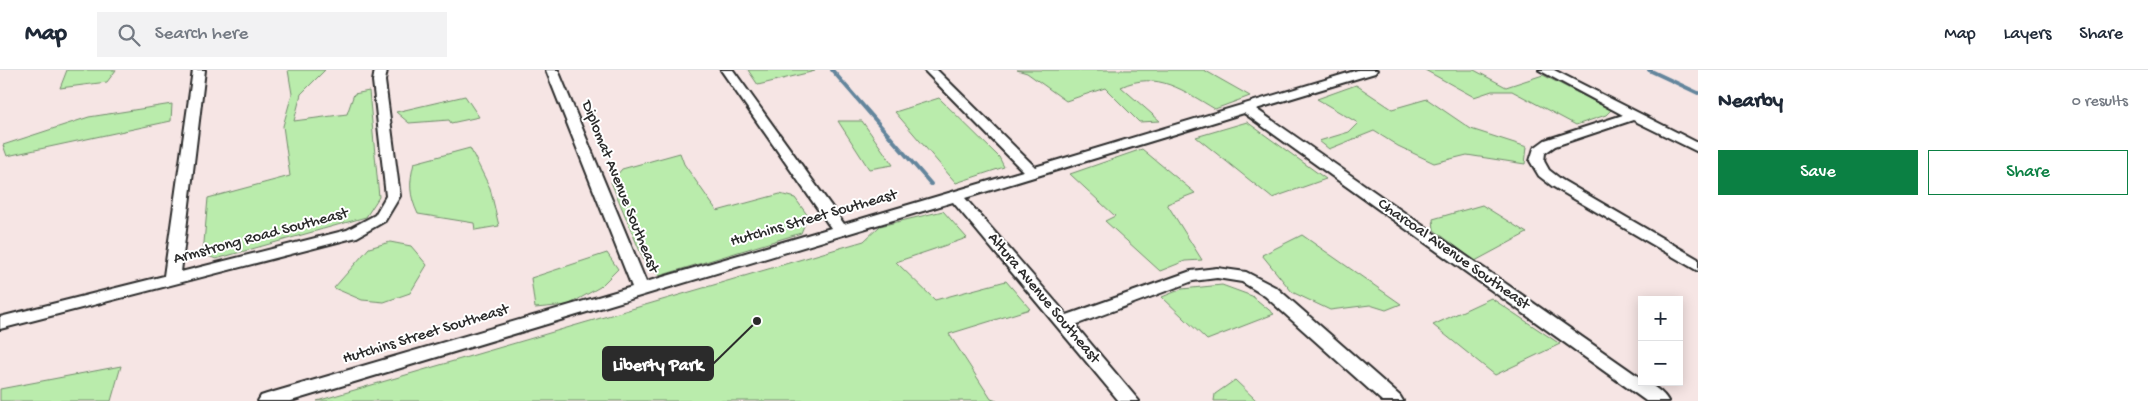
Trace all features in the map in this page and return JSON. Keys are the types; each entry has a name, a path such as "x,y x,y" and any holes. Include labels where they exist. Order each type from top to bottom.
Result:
{"street":[{"path":"172,278 199,70"},
{"name":"Armstrong Road Southeast","path":"0,323 352,234 380,218 393,196 378,81 381,70"},
{"name":"Diplomat Avenue Southeast","path":"552,70 641,289"},
{"path":"727,70 840,230"},
{"path":"930,70 1032,172"},
{"name":"Hutchins Street Southeast","path":"267,401 1247,109 1370,70"},
{"path":"1545,70 1698,148"},
{"name":"Charcoal Avenue Southeast","path":"1247,109 1660,401"},
{"path":"1634,116 1550,143 1539,151 1537,161 1544,173 1557,182 1698,266"},
{"name":"Altura Avenue Southeast","path":"956,196 1130,401"},
{"path":"1063,323 1191,276 1217,273 1246,277 1271,292 1394,401"}],"green space":[{"path":"67,70 116,70 107,82 60,88"},
{"path":"288,70 325,70 301,94 294,121 347,114 354,94 369,91 379,197 366,217 216,259 203,254 208,198 290,176 283,126 292,94"},
{"path":"748,70 814,70 815,71 758,85"},
{"path":"1017,70 1204,70 1250,96 1215,109 1170,85 1147,81 1134,82 1121,87 1160,121 1139,122 1105,88 1066,101 1027,73"},
{"path":"1425,70 1474,70 1506,87 1543,75 1611,110 1606,115 1576,125 1512,91 1492,91 1474,97"},
{"path":"1356,85 1392,109 1427,99 1471,129 1527,147 1525,164 1467,155 1434,163 1398,146 1374,131 1329,149 1319,141 1349,132 1358,123 1317,99"},
{"path":"465,96 479,117 451,123 449,120 409,123 396,112"},
{"path":"939,98 999,157 1004,167 956,183 895,112"},
{"path":"172,104 171,121 7,156 3,145 89,117"},
{"path":"838,121 862,121 893,165 869,169"},
{"path":"1247,122 1326,179 1272,198 1196,137"},
{"path":"470,148 490,188 499,226 475,230 474,223 418,214 411,189 414,163"},
{"path":"1142,149 1195,193 1167,204 1202,260 1185,261 1160,271 1105,221 1115,216 1070,174"},
{"path":"680,153 684,164 717,211 780,194 795,198 808,216 801,233 659,276 644,261 611,182 622,169"},
{"path":"1482,205 1527,233 1475,261 1434,230 1433,219"},
{"path":"943,211 967,238 896,262 935,300 1006,281 1030,309 949,334 991,399 997,401 317,401 864,241 880,226"},
{"path":"1302,235 1401,304 1386,310 1370,305 1330,310 1292,292 1262,255"},
{"path":"390,242 411,246 427,265 410,293 384,302 362,300 334,288 369,248"},
{"path":"607,253 618,269 600,287 568,305 535,308 531,278"},
{"path":"1222,285 1252,296 1274,314 1207,340 1162,297 1182,289"},
{"path":"1491,298 1560,344 1495,375 1433,325"},
{"path":"121,366 111,401 0,401 0,389"},
{"path":"1235,380 1257,401 1214,401 1215,394"}],"waterway":[{"path":"832,70 931,184"},
{"path":"1649,70 1698,93"}],"place":[{"name":"Liberty Park","path":"757,321"}]}
